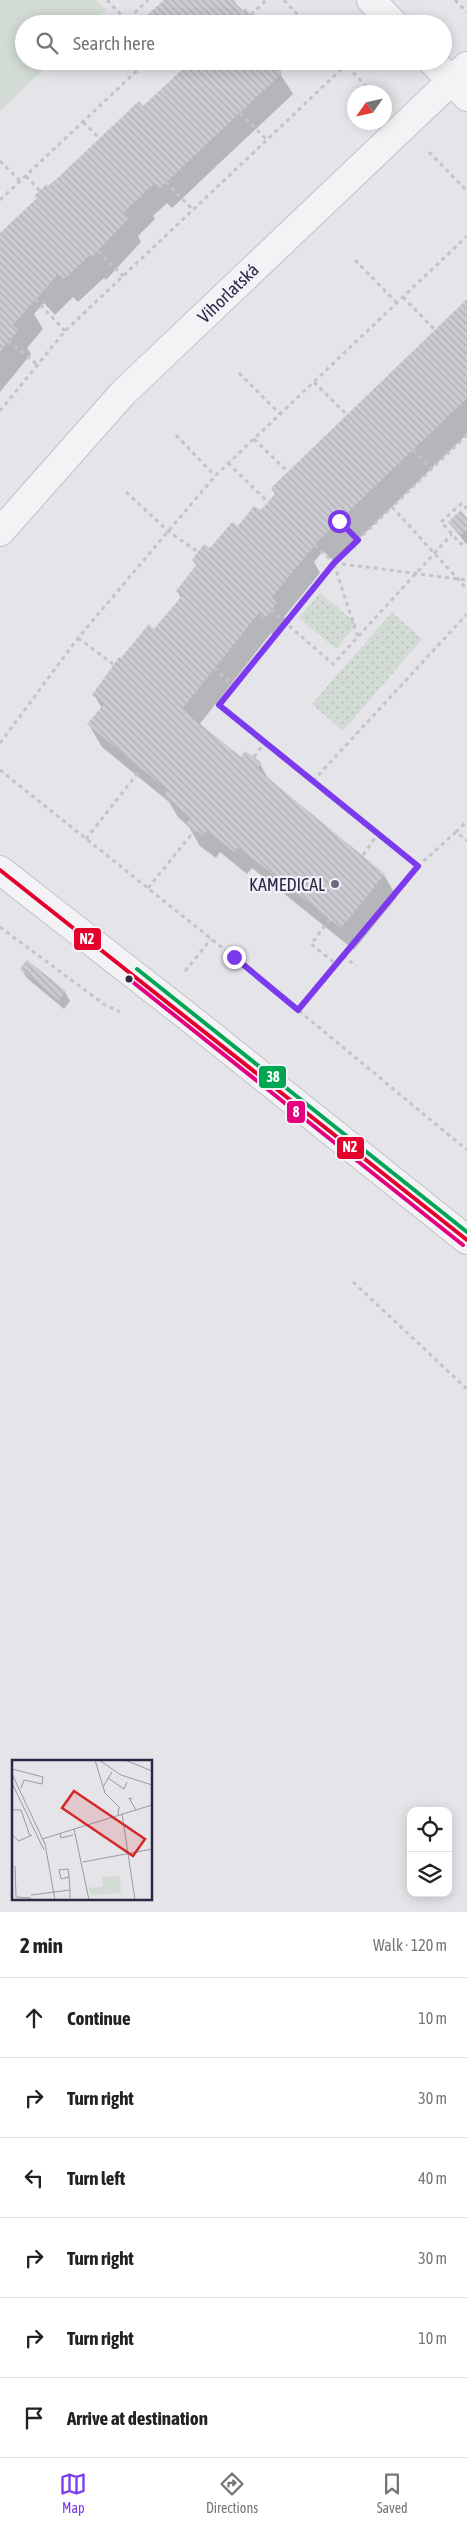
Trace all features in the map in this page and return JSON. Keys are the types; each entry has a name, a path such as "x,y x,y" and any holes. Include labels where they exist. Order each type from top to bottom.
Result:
{"street":[{"path":"371,0 385,15"},
{"path":"446,70 462,81"},
{"name":"Vihorlatská","path":"0,532 123,393 462,81"},
{"path":"0,870 187,1016 467,1240"}],"path":[{"path":"107,0 121,15"},
{"path":"132,15 148,0"},
{"path":"252,15 266,0"},
{"path":"284,0 298,15"},
{"path":"455,0 467,12"},
{"path":"0,200 138,70"},
{"path":"0,411 65,331 341,70"},
{"path":"351,70 365,85"},
{"path":"240,113 267,140"},
{"path":"83,122 99,138"},
{"path":"0,160 20,181"},
{"path":"26,176 40,191"},
{"path":"166,182 193,210"},
{"path":"0,743 78,638 215,476 467,236"},
{"path":"98,251 123,276"},
{"path":"355,260 397,303"},
{"path":"403,297 435,330"},
{"path":"35,299 65,331"},
{"path":"8,341 38,365"},
{"path":"239,373 280,414"},
{"path":"314,382 347,415"},
{"path":"176,435 215,476"},
{"path":"418,866 219,705 334,563 467,435"},
{"path":"254,439 288,472"},
{"path":"413,450 432,469"},
{"path":"228,464 268,502"},
{"path":"126,492 168,531 198,552"},
{"path":"467,509 462,503 441,522 461,544 467,540"},
{"path":"392,507 467,589"},
{"path":"339,521 358,540"},
{"path":"271,610 333,664 433,552 452,534"},
{"path":"315,545 334,563 358,637"},
{"path":"334,563 467,580"},
{"path":"313,781 467,614"},
{"path":"78,638 112,664"},
{"path":"214,668 235,686"},
{"path":"254,757 265,742"},
{"path":"86,839 141,769"},
{"path":"0,770 298,1010 467,1150"},
{"path":"298,1010 418,866 467,821"},
{"path":"148,888 195,830"},
{"path":"456,832 467,841"},
{"path":"362,856 378,834"},
{"path":"330,919 311,944 336,964"},
{"path":"0,927 106,1005"},
{"path":"343,956 356,966"},
{"path":"353,1282 467,1389"}],"shaded area":[{"path":"0,0 96,0 106,10 101,15 15,15 15,70 43,70 0,111"},
{"path":"320,593 357,624 336,649 299,618"},
{"path":"392,612 422,639 343,731 312,704"}],"building":[{"path":"164,0 233,0 243,11 245,8 251,15 147,15"},
{"path":"182,70 279,70 282,73 160,188 155,183 124,212 129,218 92,257 90,255 64,279 58,274 13,325 18,330 0,352 0,233 37,198 34,196 47,184 48,187 139,101 143,106"},
{"path":"467,299 467,398 320,539 272,597 277,603 264,619 259,613 182,709 241,757 245,751 254,757 261,763 257,769 385,874 341,928 238,847 234,852 207,830 203,836 186,823 191,818 164,795 168,790 87,724 104,704 92,695 119,657 121,658 149,624 154,629 182,596 176,591 197,564 192,560 204,544 210,548 232,522 238,526 254,506 261,510 275,494 271,488"},
{"path":"461,510 467,518 467,530 460,536 448,522"},
{"path":"27,960 66,991 59,1000 20,969"}],"transit line":[{"name":"N2","path":"0,870 467,1240"},
{"name":"38","path":"137,969 467,1232"},
{"name":"8","path":"129,979 463,1245"}],"place":[{"name":"KAMEDICAL","path":"335,884"}],"route":[{"path":"234,957 298,1010 418,866 219,705 334,563 358,540 339,521"}]}
